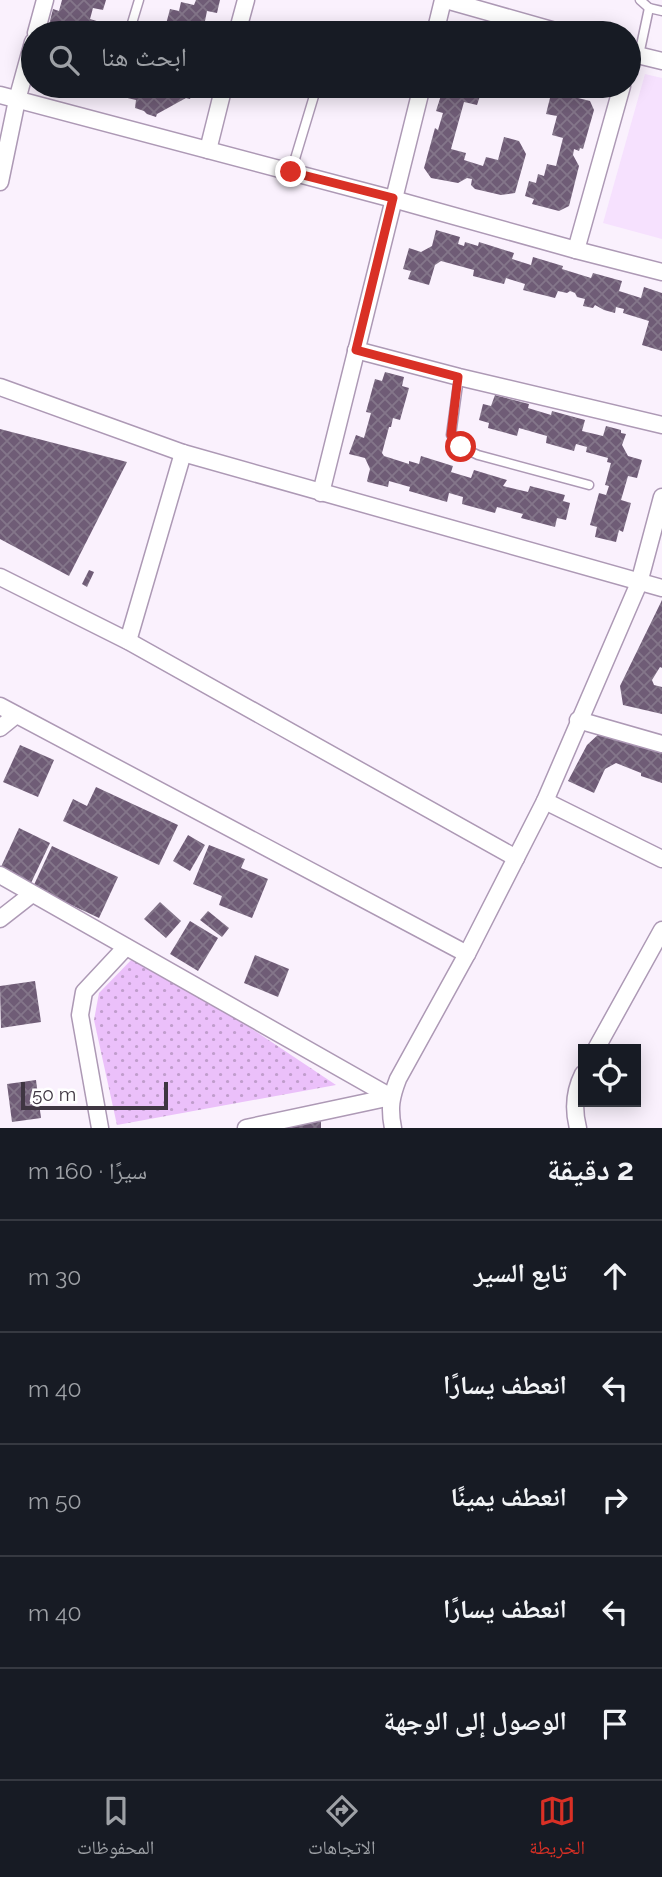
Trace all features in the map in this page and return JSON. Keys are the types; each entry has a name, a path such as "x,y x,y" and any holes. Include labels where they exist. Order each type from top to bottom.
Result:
{"street":[{"path":"39,21 45,0"},
{"path":"240,21 246,0"},
{"path":"439,21 445,0 519,21"},
{"path":"641,58 662,61"},
{"path":"0,182 21,86"},
{"path":"0,95 662,272"},
{"path":"208,150 221,98"},
{"path":"321,493 419,98"},
{"path":"576,250 619,98"},
{"path":"356,350 662,425"},
{"path":"0,387 183,453 662,588"},
{"path":"128,641 183,453"},
{"path":"393,1128 391,1097 398,1079 467,954 545,801 639,583 662,497"},
{"path":"0,577 128,641 516,858"},
{"path":"0,706 467,954"},
{"path":"0,728 16,715"},
{"path":"578,720 662,744"},
{"path":"545,801 662,859"},
{"path":"0,875 391,1097"},
{"path":"0,919 32,894"},
{"path":"599,1044 662,930"},
{"path":"100,1128 80,1015 85,992 126,947"},
{"path":"578,1084 574,1112 578,1128"},
{"path":"246,1128 391,1097"}],"lane":[{"path":"133,21 139,0"},
{"path":"640,0 649,8 662,11"},
{"path":"641,31 649,8"},
{"path":"291,172 313,98"},
{"path":"458,377 451,435 461,447 478,455 589,485"}],"shaded area":[{"path":"645,74 662,78 662,239 603,223 638,98 641,98"},
{"path":"138,953 336,1085 117,1125 94,1020 99,993"}],"building":[{"path":"62,0 106,0 103,10 93,8 90,19 97,21 50,21 53,9 59,11"},
{"path":"196,0 220,0 217,13 207,11 205,21 167,21 170,9 179,11 181,2 194,5"},
{"path":"128,98 186,98 156,117 135,108 136,100"},
{"path":"440,98 479,98 477,105 464,102 451,149 466,153 464,160 483,166 486,157 498,160 504,137 519,141 526,154 515,193 501,195 475,189 471,185 472,179 467,178 458,183 431,178 424,168 435,128 438,130 443,113 436,111"},
{"path":"550,98 590,101 594,110 583,149 574,149 573,155 579,166 569,206 559,211 532,204 534,199 525,196 529,181 536,183 538,174 544,176 547,164 556,166 563,138 552,135 557,116 546,114"},
{"path":"436,230 460,237 458,244 464,246 465,242 478,246 479,242 514,253 512,259 531,265 533,257 591,278 593,273 622,281 619,291 641,298 644,287 662,293 662,351 642,345 649,321 623,313 624,309 616,307 615,313 595,305 593,308 583,306 585,299 570,291 558,291 555,298 523,290 525,284 506,278 504,284 473,276 474,270 441,261 435,265 429,285 408,279 411,271 403,269 409,248 421,252 432,246"},
{"path":"385,372 404,377 402,386 409,388 400,420 393,418 389,427 382,453 384,456 409,464 409,461 419,464 421,456 453,466 451,472 471,478 474,470 507,480 503,486 528,492 530,486 565,495 563,501 570,503 566,520 557,518 555,527 521,518 523,514 497,507 495,513 462,504 463,497 449,493 447,502 409,491 410,487 389,481 388,487 368,482 370,469 365,458 349,454 356,435 364,438 371,413 366,412 375,379 382,381"},
{"path":"495,395 529,404 528,408 551,415 552,411 585,420 582,431 603,436 606,426 626,434 622,445 628,456 642,460 637,478 628,476 621,500 631,503 623,532 619,530 616,542 595,537 597,527 590,525 599,493 606,495 609,486 605,485 611,463 607,462 608,458 586,452 587,447 576,444 574,451 546,443 547,436 519,428 517,436 488,428 489,423 479,420 483,404 491,406"},
{"path":"0,429 127,462 69,576 0,539"},
{"path":"89,570 94,572 87,587 82,584"},
{"path":"662,600 662,668 660,667 652,680 654,685 662,687 662,714 623,705 620,686"},
{"path":"601,732 662,749 662,783 616,763 605,769 594,793 568,781 587,745"},
{"path":"20,745 54,760 38,797 3,782"},
{"path":"96,787 178,825 159,865 63,821 73,799 87,806"},
{"path":"19,828 50,843 31,883 0,869"},
{"path":"188,835 205,845 190,871 173,861"},
{"path":"209,845 245,859 241,868 268,879 252,918 219,905 222,896 193,884"},
{"path":"52,846 118,877 99,918 33,887"},
{"path":"160,902 181,921 166,938 144,919"},
{"path":"208,911 229,928 222,937 200,920"},
{"path":"190,921 218,938 198,971 170,954"},
{"path":"255,955 289,969 278,997 244,983"},
{"path":"35,981 41,1022 1,1028 0,986"},
{"path":"36,1080 41,1118 12,1122 7,1084"},
{"path":"321,1120 321,1128 278,1128 278,1122"}],"route":[{"path":"291,172 393,198 356,350 458,377 451,435 461,447"}]}
